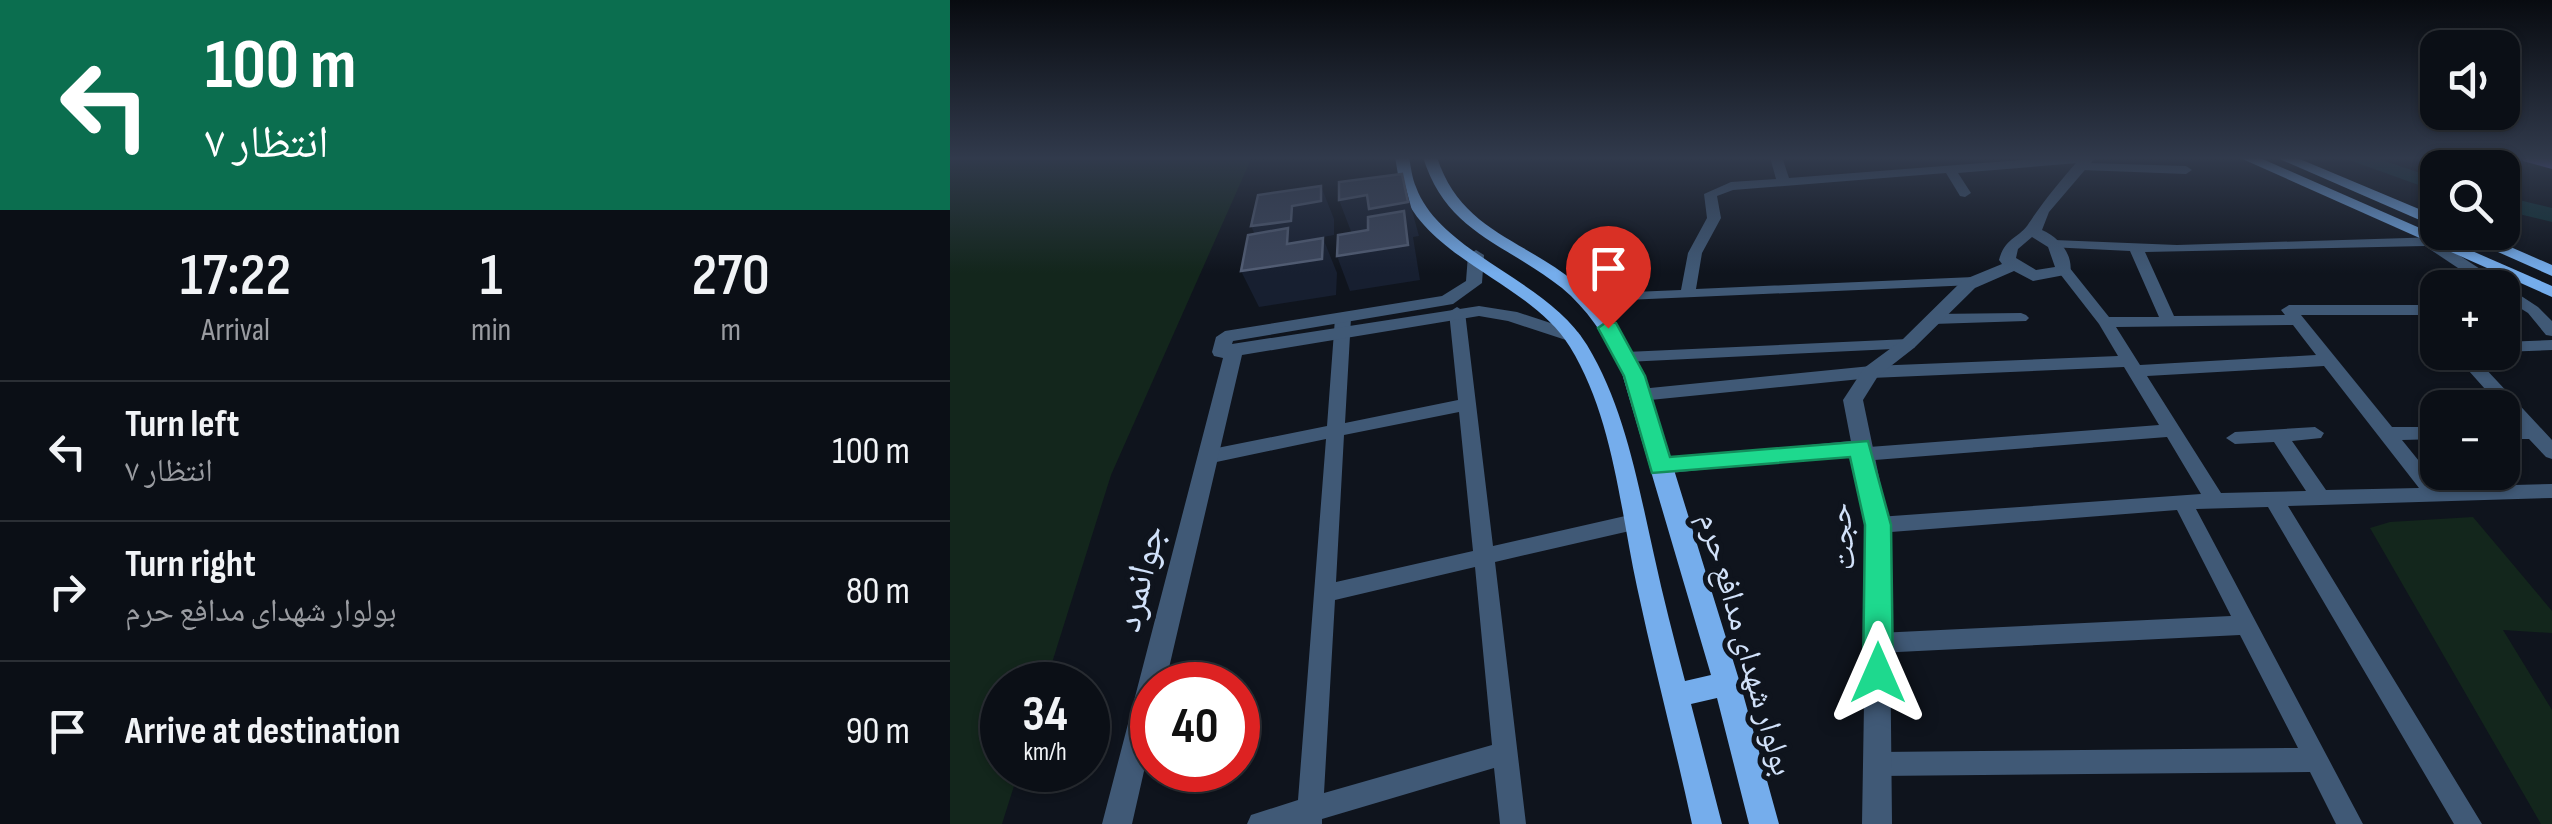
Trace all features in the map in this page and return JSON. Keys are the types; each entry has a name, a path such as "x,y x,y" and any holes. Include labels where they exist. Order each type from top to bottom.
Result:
{"main road":[{"path":"1409,195 1424,218 1537,298 1572,336 1596,384 1708,824"},
{"name":"بولوار شهدای مدافع حرم","path":"1448,195 1476,226 1549,270 1585,299 1626,358 1727,682 1764,824"},
{"path":"2329,195 2420,236"},
{"path":"2372,195 2420,216"},
{"path":"2453,250 2552,292"},
{"path":"2503,250 2552,271"},
{"path":"1677,694 1727,682"}],"street":[{"path":"1688,295 1695,252 1714,218 1710,195"},
{"path":"2033,232 2042,211 2056,195"},
{"path":"2064,270 2032,276 2007,260 2010,247 2020,236 2033,232 2054,244 2136,248 2420,242"},
{"path":"2054,244 2064,270 2105,322 2216,500"},
{"path":"2136,248 2170,322"},
{"path":"2445,250 2473,270"},
{"name":"جوانمرد","path":"1343,325 1447,300 1474,283 1476,255"},
{"path":"1870,372 1908,344 1974,282 2012,266"},
{"path":"1585,299 1974,282"},
{"path":"2520,302 2533,310 2550,343 2520,345"},
{"path":"2520,310 2533,310"},
{"path":"2105,322 2420,311"},
{"name":"جوانمرد","path":"1118,824 1234,350 1221,352 1225,338 1457,312 1512,316 1572,336"},
{"path":"1457,312 1513,824"},
{"path":"2293,315 2435,494"},
{"path":"1933,319 2021,318"},
{"path":"1309,817 1343,325"},
{"path":"1626,358 1908,344"},
{"path":"1640,395 1870,372 2328,360"},
{"path":"2477,370 2552,452"},
{"name":"حجت","path":"1870,372 1852,400 1878,525 1878,824"},
{"path":"1207,457 1467,404"},
{"path":"1661,466 2172,430"},
{"path":"2520,432 2534,432"},
{"path":"2235,438 2314,433"},
{"path":"2387,434 2420,433"},
{"path":"2279,435 2320,498"},
{"path":"1878,525 2216,500 2552,491"},
{"path":"2273,499 2469,824"},
{"path":"2183,502 2350,824"},
{"path":"1325,593 1634,522"},
{"path":"1878,643 2246,625"},
{"path":"1260,824 1309,817 1506,753"},
{"path":"1878,764 2316,760"}],"green space":[{"path":"950,195 1235,195 1111,475 1052,662 980,662 980,792 1012,792 1002,824 950,824"},
{"path":"2473,517 2552,611 2552,633 2503,630 2552,710 2552,824 2541,824 2370,528 2390,522"}],"building":[{"path":"1258,195 1321,195 1321,201 1292,206 1291,221 1251,226"},
{"path":"1367,195 1407,195 1408,202 1369,209"},
{"path":"1404,211 1408,245 1337,256 1338,235 1368,230 1368,217"},
{"path":"1288,228 1287,244 1323,238 1322,259 1241,271 1248,235"}],"waterway":[{"path":"2520,207 2552,215"}],"route":[{"path":"1608,328 1634,376 1661,466 1860,447 1878,525 1878,673"}]}
